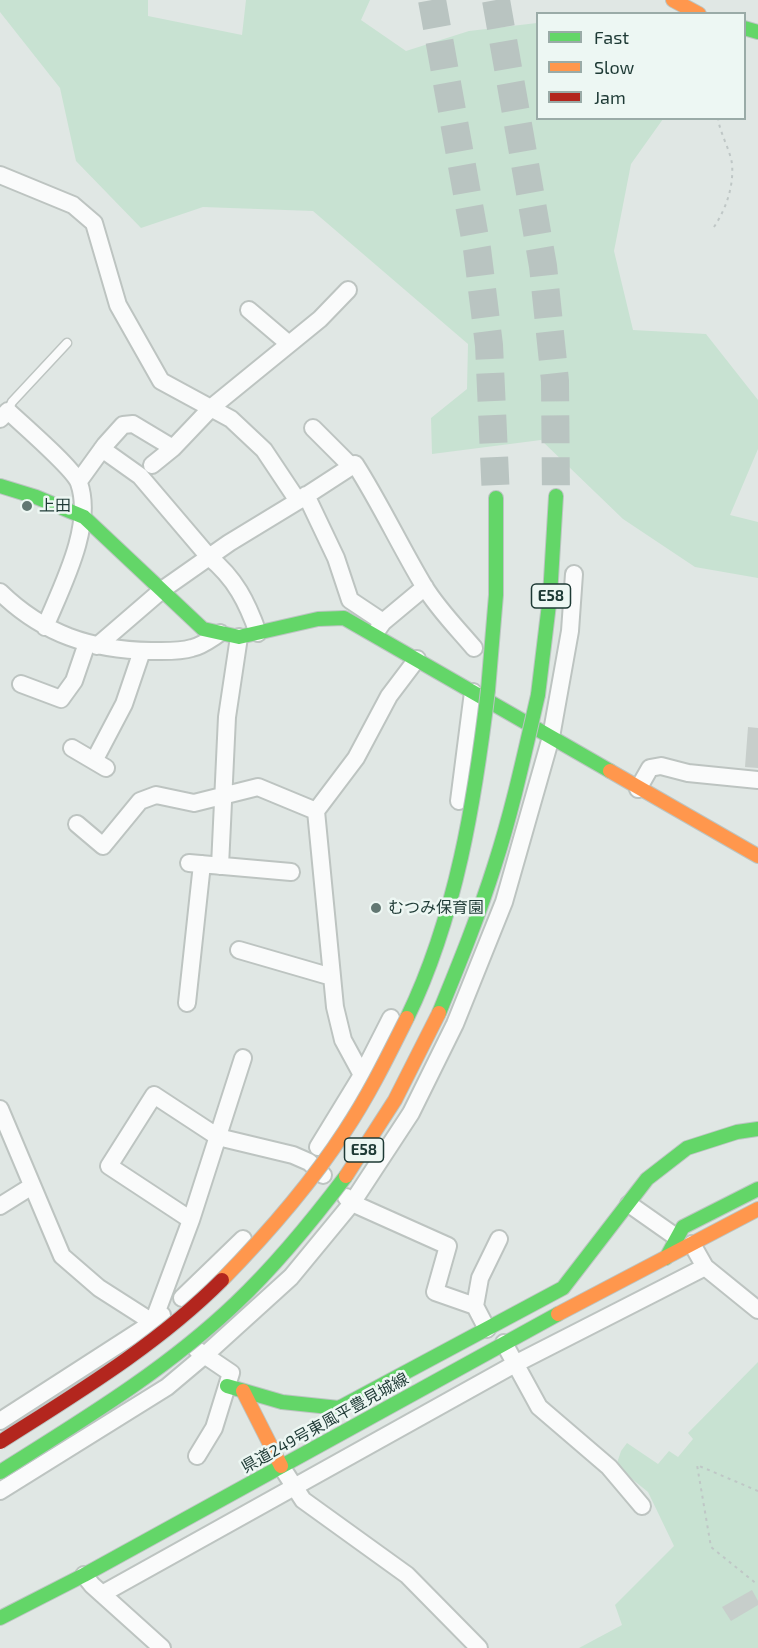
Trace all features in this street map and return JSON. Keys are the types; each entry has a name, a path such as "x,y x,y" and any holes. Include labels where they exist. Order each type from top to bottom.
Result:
{"main road":[{"path":"673,0 695,12"},
{"path":"0,486 84,516 203,629 239,637 318,619 344,618 378,628 417,659 480,691 638,789 758,856"},
{"name":"E58","path":"0,1472 101,1408 170,1358 238,1301 279,1259 345,1178 375,1134 404,1083 439,1011 464,953 503,842 520,781 538,695 547,636 555,541 556,496"},
{"name":"E58","path":"0,1442 127,1360 162,1334 223,1280 260,1243 294,1203 342,1137 380,1073 409,1014 436,943 455,880 470,813 482,745 480,691 496,595 496,498"},
{"path":"235,1388 273,1401 309,1407 339,1408 563,1288 647,1179 687,1148 737,1132 758,1129"},
{"path":"666,1258 683,1227 758,1189"},
{"name":"県道249号東風平豊見城線","path":"0,1618 84,1575 504,1344 758,1209"},
{"path":"235,1388 281,1466"}],"street":[{"path":"0,175 73,205 94,223 118,305 161,381 231,419 264,450 302,498 336,558 350,600 378,628 424,587"},
{"path":"152,465 173,448 212,407 320,319 348,290"},
{"path":"249,310 290,344"},
{"path":"4,415 48,448 79,481 84,516 68,572 45,627"},
{"path":"79,481 123,425 133,424 173,448"},
{"path":"313,428 351,466"},
{"path":"102,449 140,476 209,557 223,568 247,602 258,633"},
{"path":"21,684 61,699 74,681 92,645 162,590 209,557 355,464 376,496 424,587 474,648"},
{"path":"0,1491 167,1387 206,1355 291,1277 352,1203 411,1113 455,1024 504,902 551,737 570,631 574,574"},
{"path":"0,592 45,627 92,645 142,651 168,651 194,648 220,633"},
{"path":"220,866 227,717 239,637"},
{"path":"72,748 100,764 142,651"},
{"path":"362,1075 343,1040 335,1007 316,811 356,758 389,696 417,659"},
{"path":"0,1421 152,1323 186,1294 259,1223 309,1162 362,1075 427,950 442,908 480,691"},
{"path":"638,789 650,768 661,766 688,773 758,780"},
{"path":"77,824 103,846 140,801 156,795 194,803 258,787 316,811"},
{"path":"187,1004 195,864 291,872"},
{"path":"239,950 332,977"},
{"path":"152,1323 191,1220 243,1058"},
{"path":"191,1220 109,1166 154,1095 218,1137 293,1155 309,1162 352,1203 448,1246 435,1292 475,1306"},
{"path":"0,1109 62,1256 99,1288 231,1373 235,1388 196,1456"},
{"path":"0,1206 32,1186"},
{"path":"629,1204 676,1237"},
{"path":"487,1329 475,1306 480,1278 499,1239"},
{"path":"692,1244 705,1268 758,1310"},
{"path":"102,1594 515,1364 705,1268"},
{"path":"504,1344 539,1407 609,1467 642,1506"},
{"path":"281,1466 303,1500 407,1575 479,1648"},
{"path":"84,1575 162,1648"}],"lane":[{"path":"4,415 12,402 67,343"}],"path":[{"path":"714,227 723,213 732,182 732,163 719,120"},
{"path":"758,1491 697,1466 711,1547 758,1585"}],"green space":[{"path":"0,0 148,0 148,16 242,35 246,0 370,0 361,20 406,51 469,31 536,23 536,120 662,120 631,164 614,251 633,330 706,334 758,400 758,449 730,515 758,522 758,578 695,567 623,519 541,440 432,454 431,418 467,389 468,344 313,211 203,207 141,228 76,161 60,88 0,12"},
{"path":"758,1362 758,1648 579,1648 622,1625 615,1605 674,1546 648,1492 616,1466 621,1451 627,1443 658,1464 669,1451 678,1457 693,1439 688,1433"}],"building":[{"path":"748,727 758,728 758,768 745,767"},
{"path":"752,1590 758,1605 731,1621 722,1607"}],"tunnel":[{"path":"432,0 477,249 489,345 496,498"},
{"path":"496,0 543,266 555,381 556,496"}],"traffic: fast":[{"path":"746,29 758,32"},
{"path":"0,486 36,497 84,517 203,629 239,637 318,619 344,618 610,771"},
{"path":"538,695 550,596 556,496"},
{"path":"488,690 496,595 496,498"},
{"path":"407,1018 424,979 451,899 470,815 488,690"},
{"path":"439,1013 476,921 495,864 513,801 538,695"},
{"path":"227,1386 282,1402 339,1408 563,1288 647,1179 687,1148 737,1132 758,1129"},
{"path":"0,1472 122,1394 209,1327 280,1258 346,1176"},
{"path":"666,1258 683,1227 758,1189"},
{"path":"0,1618 84,1575 558,1314"}],"traffic: slow":[{"path":"673,0 695,12"},
{"path":"610,771 758,856"},
{"path":"346,1176 395,1100 439,1013"},
{"path":"222,1280 287,1208 332,1151 370,1089 407,1018"},
{"path":"558,1314 758,1209"},
{"path":"243,1391 281,1466"}],"traffic: jam":[{"path":"0,1442 116,1367 171,1326 222,1280"}],"place":[{"name":"上田","path":"27,506"},
{"name":"むつみ保育園","path":"376,908"}]}
